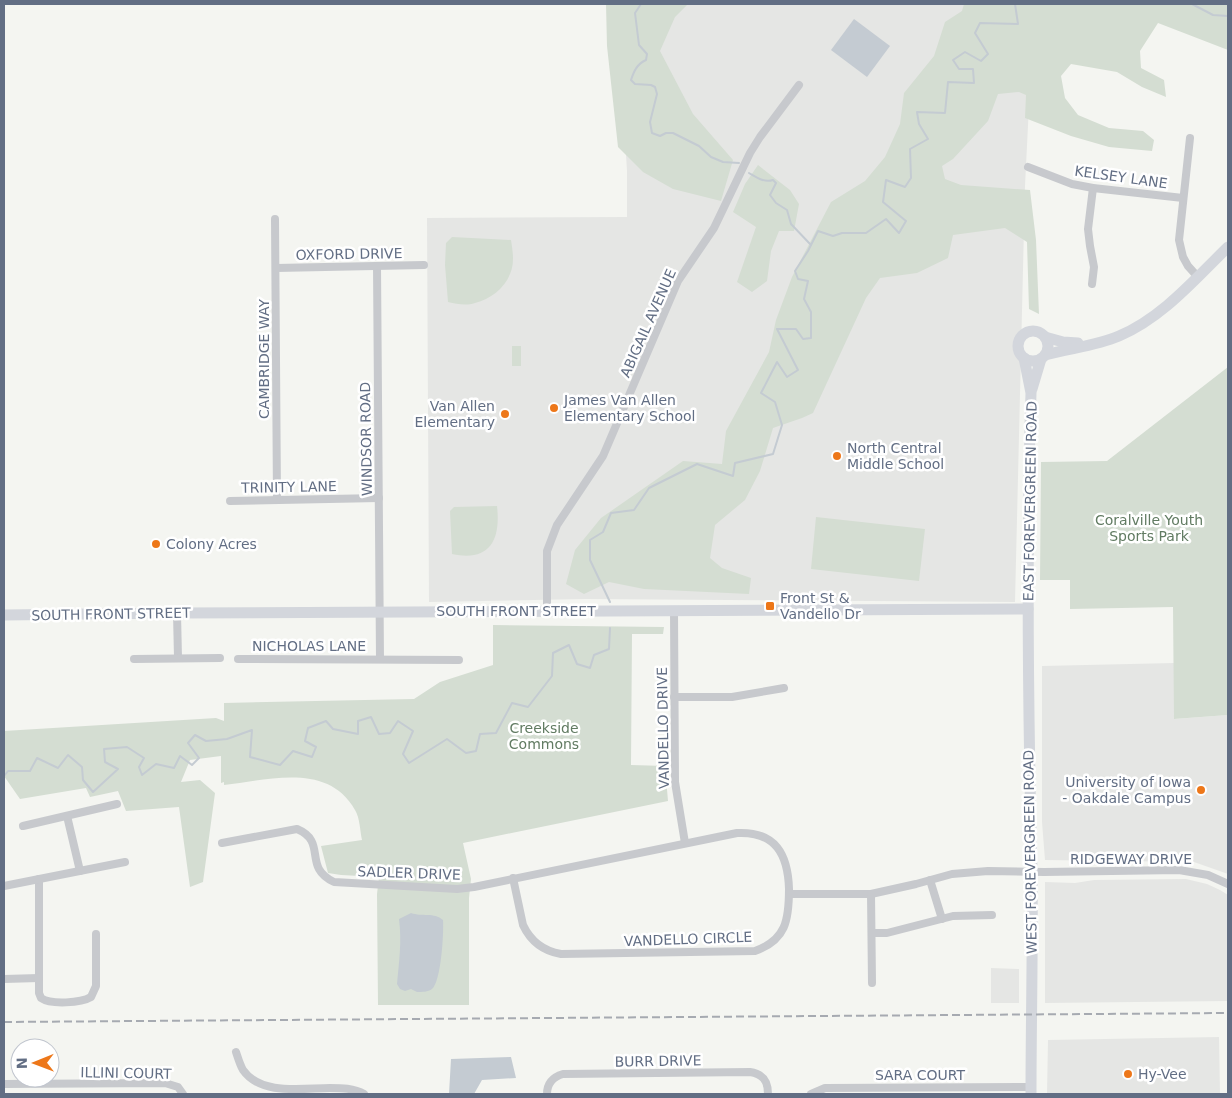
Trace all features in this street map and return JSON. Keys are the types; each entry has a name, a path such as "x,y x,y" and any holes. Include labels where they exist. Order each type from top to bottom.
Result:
{"street":[{"name":"ABIGAIL AVENUE","path":"547,610 547,550 554,532 603,456 678,281 714,228 760,136 799,85"},
{"path":"1190,138 1182,198 1179,240 1180,250 1188,266 1197,276"},
{"name":"KELSEY LANE","path":"1028,167 1072,184 1182,198"},
{"path":"1092,284 1094,267 1088,229 1093,188"},
{"name":"CAMBRIDGE WAY","path":"275,219 277,500"},
{"path":"1087,345 1063,342 1045,337 1039,332 1031,331 1021,337 1018,345 1024,358 1032,361 1118,337 1155,315 1228,247"},
{"name":"OXFORD DRIVE","path":"276,268 424,265"},
{"name":"WINDSOR ROAD","path":"377,266 380,612"},
{"path":"1043,357 1048,345 1045,337"},
{"name":"EAST FOREVERGREEN ROAD","path":"1031,393 1043,357"},
{"name":"EAST FOREVERGREEN ROAD","path":"1024,358 1029,374 1031,393 1028,609"},
{"name":"TRINITY LANE","path":"230,500 379,498"},
{"name":"SOUTH FRONT STREET","path":"4,615 547,610 1028,609"},
{"name":"WEST FOREVERGREEN ROAD","path":"1028,609 1029,813 1032,872 1031,1090"},
{"name":"VANDELLO DRIVE","path":"674,611 675,782 685,843"},
{"name":"NICHOLAS LANE","path":"380,612 380,659"},
{"path":"177,613 178,658"},
{"path":"134,659 220,658"},
{"name":"NICHOLAS LANE","path":"238,659 459,660"},
{"path":"674,697 732,697 784,688"},
{"path":"23,826 117,804"},
{"path":"68,816 80,871"},
{"name":"SADLER DRIVE","path":"222,843 297,829 304,832 312,842 320,874 334,882 457,889 685,843"},
{"name":"VANDELLO CIRCLE","path":"513,878 526,932 545,950 561,954 755,952 770,944 782,931 788,915 788,873 784,858 776,846 762,836 746,832 685,843"},
{"path":"4,886 125,862"},
{"name":"RIDGEWAY DRIVE","path":"789,894 871,894 952,874 988,870 1032,872 1179,870 1208,875 1228,884"},
{"path":"40,879 39,993 44,1001 80,1002 91,997 96,986 96,934"},
{"path":"930,880 942,919"},
{"path":"871,894 872,983"},
{"path":"872,933 887,932 942,919 992,914"},
{"path":"4,979 39,978"},
{"path":"236,1052 243,1070 253,1080 267,1086 282,1088 344,1088 364,1094"},
{"name":"BURR DRIVE","path":"547,1094 550,1082 556,1076 563,1074 750,1072 758,1074 765,1080 768,1086 768,1094"},
{"name":"ILLINI COURT","path":"60,1084 172,1084 178,1087 183,1094"},
{"name":"SARA COURT","path":"811,1094 825,1088 1031,1090"}],"shaded area":[{"path":"617,4 1034,4 1025,186 1015,602 586,599 429,602 427,218 627,217 627,171"},
{"path":"854,19 890,46 867,77 831,50"},
{"path":"1174,663 1175,719 1228,715 1228,874 1194,862 1045,860 1042,822 1042,666"},
{"path":"1186,879 1207,884 1228,895 1228,1001 1045,1003 1045,882 1075,883 1094,880"},
{"path":"411,913 432,915 443,920 438,977 432,989 427,991 417,992 411,989 405,991 400,989 397,984 400,944 399,919"},
{"path":"991,968 1019,969 1019,1003 991,1003"},
{"path":"1219,1037 1220,1094 1047,1094 1048,1040"},
{"path":"511,1057 516,1078 482,1080 474,1094 449,1094 451,1059"}],"green space":[{"path":"606,4 688,4 675,17 660,51 693,114 733,160 721,201 673,189 643,172 618,147 607,46"},
{"path":"964,4 1228,4 1228,50 1158,23 1140,51 1141,68 1164,80 1166,97 1142,87 1117,72 1071,64 1061,76 1065,98 1078,115 1109,128 1143,131 1154,140 1152,151 1109,147 1071,136 1025,118 1026,95 1019,92 998,94 988,121 953,159 942,166 945,179 961,185 1030,190 1036,240 1039,314 1029,309 1027,242 1005,228 953,235 948,258 917,273 880,278 866,298 813,413 773,428 760,471 745,500 715,525 710,558 722,568 751,578 749,594 644,589 609,582 584,594 566,584 575,550 601,518 683,461 722,464 726,431 769,352 776,320 792,277 831,202 865,181 885,157 900,124 904,93 934,56 945,22 962,11"},
{"path":"758,165 790,190 799,204 794,231 779,231 771,251 767,281 752,292 737,282 756,227 733,212 745,184"},
{"path":"452,237 511,240 512,267 506,281 496,293 472,304 448,302 445,265 446,243"},
{"path":"512,346 521,346 521,366 512,366"},
{"name":"Coralville Youth Sports Park","path":"1228,367 1228,715 1174,719 1173,607 1070,609 1070,580 1040,580 1041,462 1107,461"},
{"path":"497,506 497,529 490,546 484,552 475,555 452,554 450,511 454,507"},
{"path":"816,517 925,529 919,581 811,569"},
{"name":"Creekside Commons","path":"493,625 664,627 663,634 632,634 631,765 665,766 668,801 463,843 471,879 469,898 469,1005 378,1005 377,894 379,877 328,873 321,846 362,840 357,813 343,795 329,785 314,780 278,778 224,785 224,782 221,783 221,756 190,760 181,782 200,780 215,793 203,882 190,887 179,807 126,811 118,791 90,797 86,788 20,799 4,776 4,731 216,718 224,721 224,703 414,699 440,682 493,665"}],"waterway":[{"path":"641,4 635,13 639,45 647,54 646,60 636,68 631,80 635,84 655,87 657,94 650,122 652,133 660,136 666,133 673,133 699,146 711,157 723,162 739,163"},
{"path":"610,602 590,560 590,540 603,532 611,513 634,510 649,488 697,464 733,476 735,463 773,454 782,425 775,402 761,393 777,362 787,377 798,370 777,329 796,329 803,339 811,338 811,312 804,299 808,281 798,279 795,271 818,231 833,236 842,233 866,233 886,219 899,233 906,221 883,202 886,180 905,187 911,178 910,149 928,139 919,124 917,112 945,113 948,82 974,83 973,69 959,69 953,60 965,52 981,61 988,54 975,33 980,23 1018,24 1015,4"},
{"path":"1192,4 1213,15 1228,16"},
{"path":"749,173 760,179 766,181 773,180 776,183 770,195 776,203 787,210 791,224 811,245"},
{"path":"4,776 8,771 30,771 37,758 58,768 68,755 82,767 83,780 93,792 118,769 105,762 104,749 127,747 144,758 139,767 142,775 156,764 174,768 180,756 192,765 199,758 188,743 195,735 206,741 227,739 252,730 250,757 280,765 293,751 312,757 316,747 305,741 308,728 326,721 333,729 358,734 358,721 371,717 379,734 390,733 398,721 413,731 403,754 409,763 447,739 466,753 476,751 480,734 496,733 512,703 528,707 552,676 553,653 569,645 577,664 590,668 594,655 609,649 610,628"}],"railway":[{"path":"4,1022 1228,1013"}],"place":[{"name":"James Van Allen Elementary School","path":"554,408"},
{"name":"Van Allen Elementary","path":"505,414"},
{"name":"North Central Middle School","path":"837,456"},
{"name":"Colony Acres","path":"156,544"},
{"name":"Front St & Vandello Dr","path":"770,606"},
{"name":"University of Iowa - Oakdale Campus","path":"1201,790"},
{"name":"Hy-Vee","path":"1128,1074"}]}
